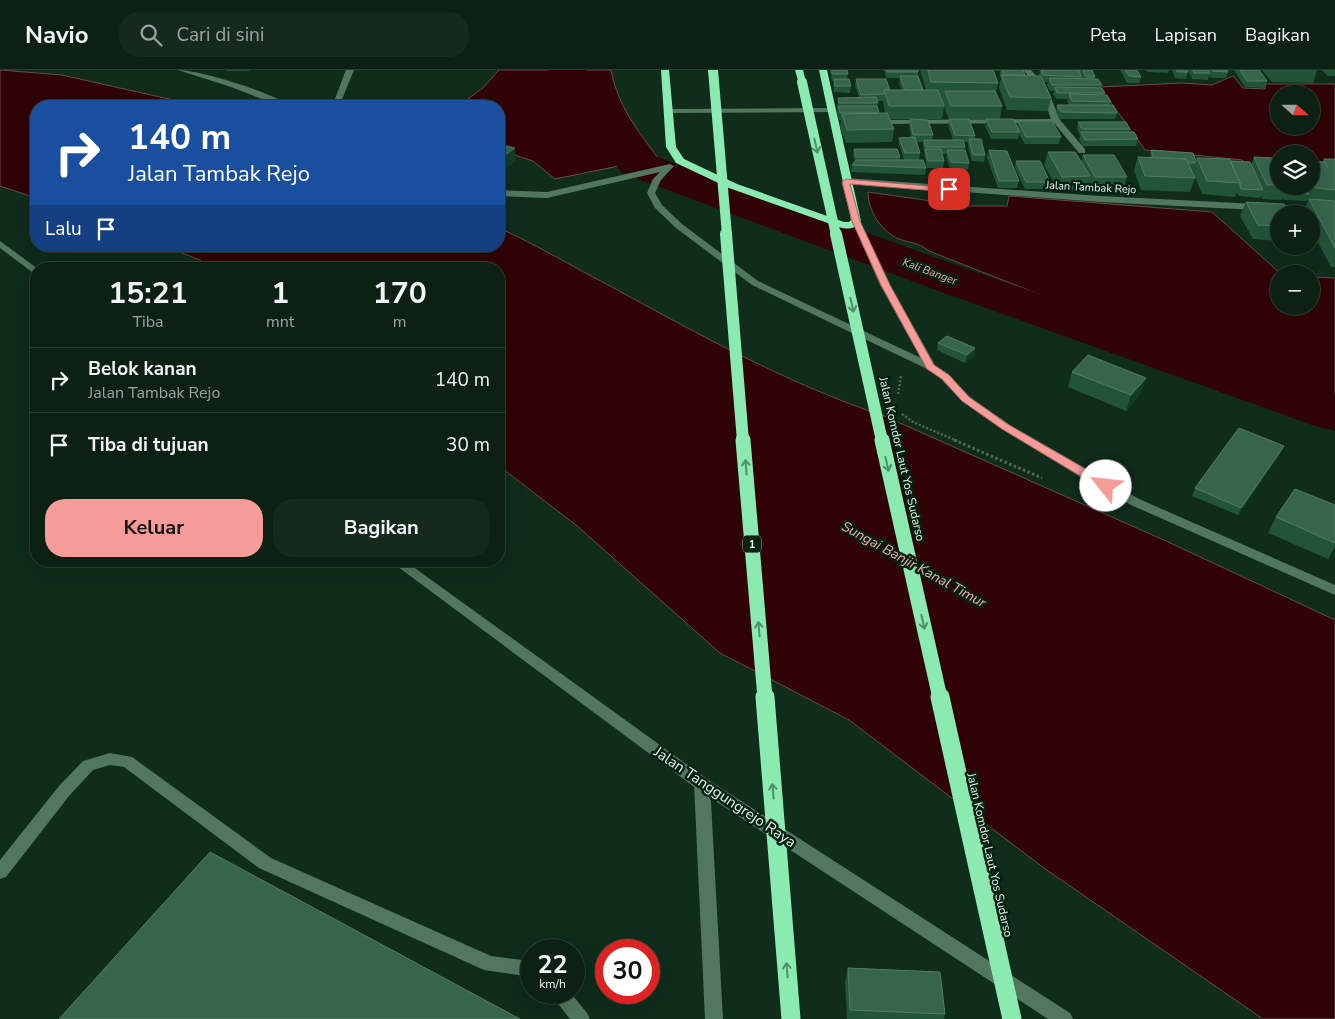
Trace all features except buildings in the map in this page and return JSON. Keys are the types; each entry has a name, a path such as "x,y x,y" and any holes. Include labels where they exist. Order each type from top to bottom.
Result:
{"highway":[{"path":"665,70 671,166 842,225 852,225 856,221 846,182 838,123 831,110 823,70"},
{"name":"1","path":"713,70 791,1019"},
{"name":"Jalan Komdor Laut Yos Sudarso","path":"800,76 1012,1019"}],"street":[{"path":"182,70 234,85 271,100"},
{"path":"338,100 350,70"},
{"path":"1027,70 1043,88 1056,121 1082,151"},
{"path":"669,111 831,110"},
{"path":"863,122 1056,121"},
{"path":"671,166 657,178 651,193 658,206 679,226 755,283 931,367 945,377 966,399 1006,427 1135,502 1335,590"},
{"path":"505,193 547,195 671,166"},
{"name":"Jalan Tambak Rejo","path":"846,182 1100,199 1335,211"},
{"path":"856,221 885,285 931,367"},
{"path":"0,244 30,267"},
{"name":"Jalan Tanggungrejo Raya","path":"404,567 702,784 1064,1019"},
{"path":"0,872 64,791 88,765 110,759 127,761 265,863 490,964 520,968"},
{"path":"702,784 714,1019"},
{"path":"568,1004 581,1019"}],"water":[{"path":"0,70 62,75 173,100 30,100 30,196 0,186"},
{"path":"499,70 611,70 623,106 658,158 555,179 533,161 505,152 505,100 466,100 483,88"},
{"path":"1233,76 1243,88 1265,89 1266,84 1335,84 1335,166 1320,166 1320,145 1270,145 1270,166 1248,166 1242,160 1145,150 1100,87 1182,83 1212,85"},
{"path":"868,192 967,206 1007,206 1009,196 1212,212 1271,265 1270,315 1320,315 1320,277 1335,278 1335,400 1132,331 929,251 917,244 899,239 881,226 873,213"},
{"name":"Sungai Banjir Kanal Timur","path":"505,231 710,340 778,373 813,389 884,416 1166,541 1335,620 1335,1019 1263,1019 1044,868 849,720 720,653 576,525 505,471 505,262 203,262 179,252 505,252"}],"waterway":[{"name":"Kali Banger","path":"567,70 637,164 953,280 1335,414"}],"route":[{"path":"949,189 846,182 856,221 885,285 931,367 945,377 966,399 1006,427 1106,486"}]}
